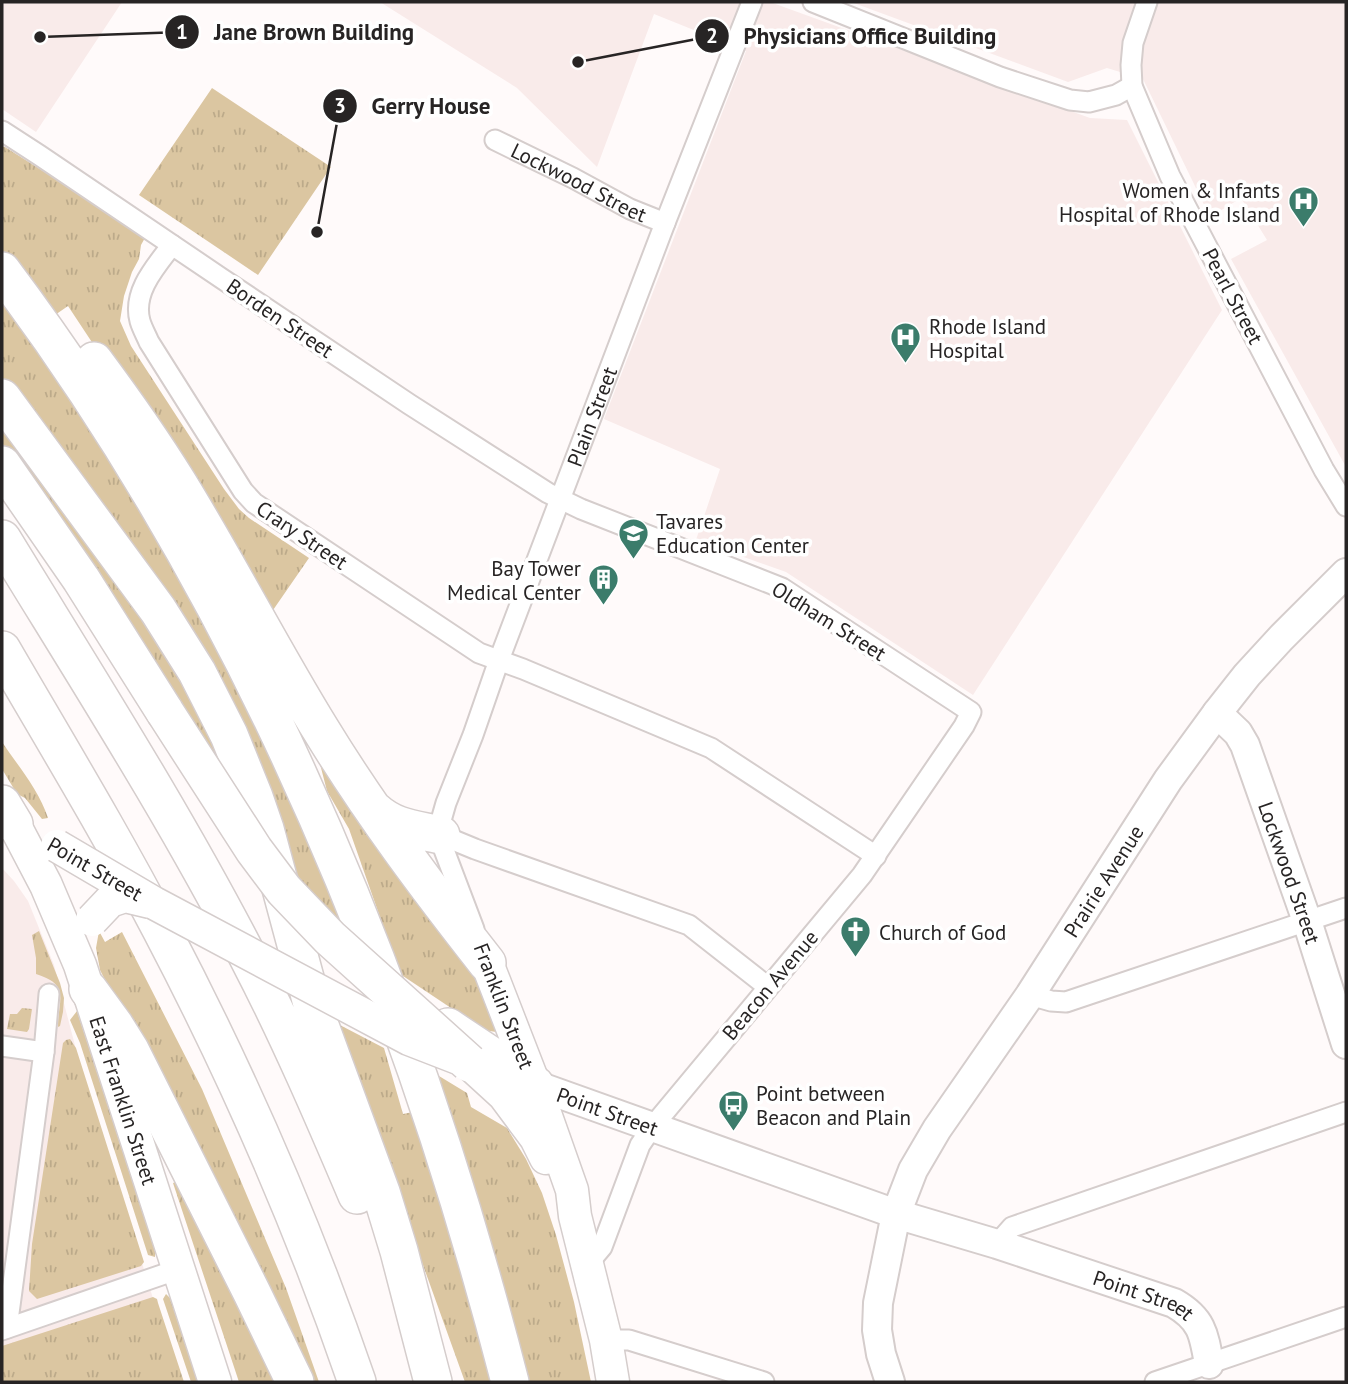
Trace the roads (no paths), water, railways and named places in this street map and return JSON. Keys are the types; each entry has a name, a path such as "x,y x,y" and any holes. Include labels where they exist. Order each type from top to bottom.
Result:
{"highway":[{"path":"2,244 193,567 256,685 313,806 365,930 420,1083 469,1234 510,1382"},
{"path":"2,271 100,368 153,444 205,528 300,697 371,806 487,963"},
{"path":"4,403 158,610 197,672 229,736 265,829 312,1004 381,1192 399,1251 431,1382"},
{"path":"2,464 69,561 274,878 318,926 469,1063"},
{"path":"2,539 149,780 216,896 255,971 344,1164 431,1382"},
{"path":"2,650 162,930 219,1046 300,1230 357,1382"},
{"path":"371,806 397,825 440,835"},
{"path":"84,977 130,1050 295,1382"},
{"path":"379,982 535,1085"}],"main road":[{"name":"Point Street","path":"5,822 57,846 154,903 409,1039 535,1085"},
{"name":"East Franklin Street","path":"5,822 46,885 84,977 215,1382"},
{"path":"84,977 80,950 92,920 110,901 125,895 154,903"},
{"name":"Franklin Street","path":"487,963 535,1085 572,1191 575,1216 606,1340 613,1382"},
{"path":"469,1063 504,1095 537,1138 575,1216"}],"street":[{"name":"Plain Street","path":"440,835 446,803 499,660 752,2"},
{"path":"813,2 1000,78 1070,100 1090,102 1116,95 1132,86 1133,43 1147,2"},
{"name":"Pearl Street","path":"1132,86 1170,176 1324,470 1346,506"},
{"name":"Borden Street","path":"2,131 410,404 548,494 561,499"},
{"name":"Lockwood Street","path":"495,140 630,209 665,223"},
{"name":"Crary Street","path":"172,245 147,281 139,302 139,320 149,342 243,491 254,503 479,653 711,748 876,856"},
{"name":"Oldham Street","path":"561,499 782,588 971,712"},
{"name":"Prairie Avenue","path":"890,1382 877,1330 878,1303 896,1214 913,1170 937,1129 1030,995 1168,780 1247,675 1346,573"},
{"name":"Beacon Avenue","path":"586,1266 602,1247 640,1145 653,1126 862,875 971,712"},
{"name":"Lockwood Street","path":"1217,713 1238,733 1245,745 1307,921 1346,1044"},
{"path":"440,835 689,925 768,987"},
{"name":"Franklin Street","path":"440,835 487,963"},
{"path":"1030,995 1066,1002 1346,908"},
{"path":"49,994 44,1052 5,1329 180,1269"},
{"path":"2,1046 44,1052"},
{"name":"Point Street","path":"535,1085 896,1214 997,1244 1174,1303 1188,1311 1199,1323 1212,1373"},
{"path":"997,1244 1012,1227 1346,1112"},
{"path":"1154,1382 1212,1373 1346,1317"},
{"path":"606,1340 629,1340 764,1382"}],"place":[{"name":"Jane Brown Building","path":"40,37"},
{"name":"Physicians Office Building","path":"578,62"},
{"name":"Women & Infants Hospital of Rhode Island","path":"1303,229"},
{"name":"Gerry House","path":"317,232"},
{"name":"Rhode Island Hospital","path":"906,365"},
{"name":"Tavares Education Center","path":"633,560"},
{"name":"Bay Tower Medical Center","path":"604,607"},
{"name":"Church of God","path":"856,959"},
{"name":"Point between Beacon and Plain","path":"733,1132"}]}
